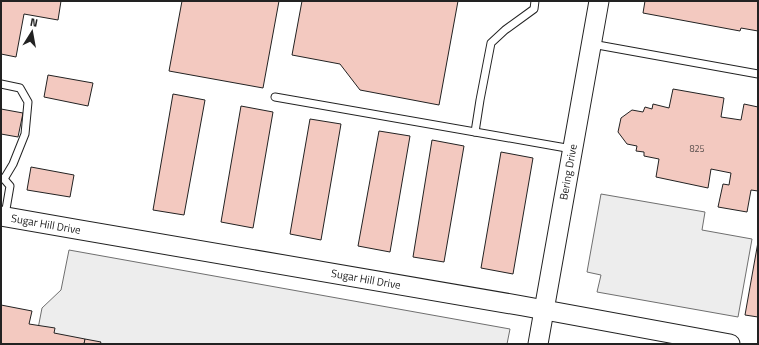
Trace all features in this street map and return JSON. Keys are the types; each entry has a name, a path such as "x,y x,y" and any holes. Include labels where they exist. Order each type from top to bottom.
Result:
{"street":[{"name":"Bering Drive","path":"538,344 599,1"},
{"name":"Sugar Hill Drive","path":"3,216 75,230 544,310 730,344"}],"lane":[{"path":"475,132 491,43 534,9 535,1"},
{"path":"592,44 758,74"},
{"path":"1,84 20,88 28,102 25,134 12,164 2,178 10,186 3,216"},
{"path":"275,97 572,149"}],"shaded area":[{"path":"601,194 705,212 702,230 752,239 738,317 597,292 601,275 587,272"},
{"path":"69,250 510,329 507,344 35,344 42,308 61,290"}],"building":[{"path":"1,1 61,1 58,20 24,14 16,57 1,54"},
{"path":"182,1 279,1 263,88 169,71"},
{"path":"302,1 458,1 439,105 360,90 340,64 292,55"},
{"path":"645,1 758,1 758,31 741,28 740,31 643,13"},
{"path":"48,75 93,83 88,106 44,97"},
{"path":"673,89 724,98 721,117 741,120 744,104 758,107 758,191 751,190 747,212 718,207 723,184 729,185 731,173 711,169 708,188 656,177 659,159 644,156 644,152 636,151 637,146 627,144 618,132 621,118 632,110 643,112 645,107 652,109 653,104 669,108"},
{"path":"173,94 205,100 184,215 153,210"},
{"path":"241,106 273,112 253,228 221,222"},
{"path":"1,109 23,113 18,137 1,134"},
{"path":"310,119 341,124 321,240 290,234"},
{"path":"379,131 410,136 390,252 358,246"},
{"path":"432,140 464,146 444,262 413,257"},
{"path":"501,152 533,158 513,274 481,268"},
{"path":"31,167 74,175 70,197 27,190"},
{"path":"758,242 758,317 745,315"},
{"path":"1,305 32,311 29,324 55,328 54,333 85,339 84,344 1,344"},
{"path":"85,339 101,342 100,344 84,344"}]}
